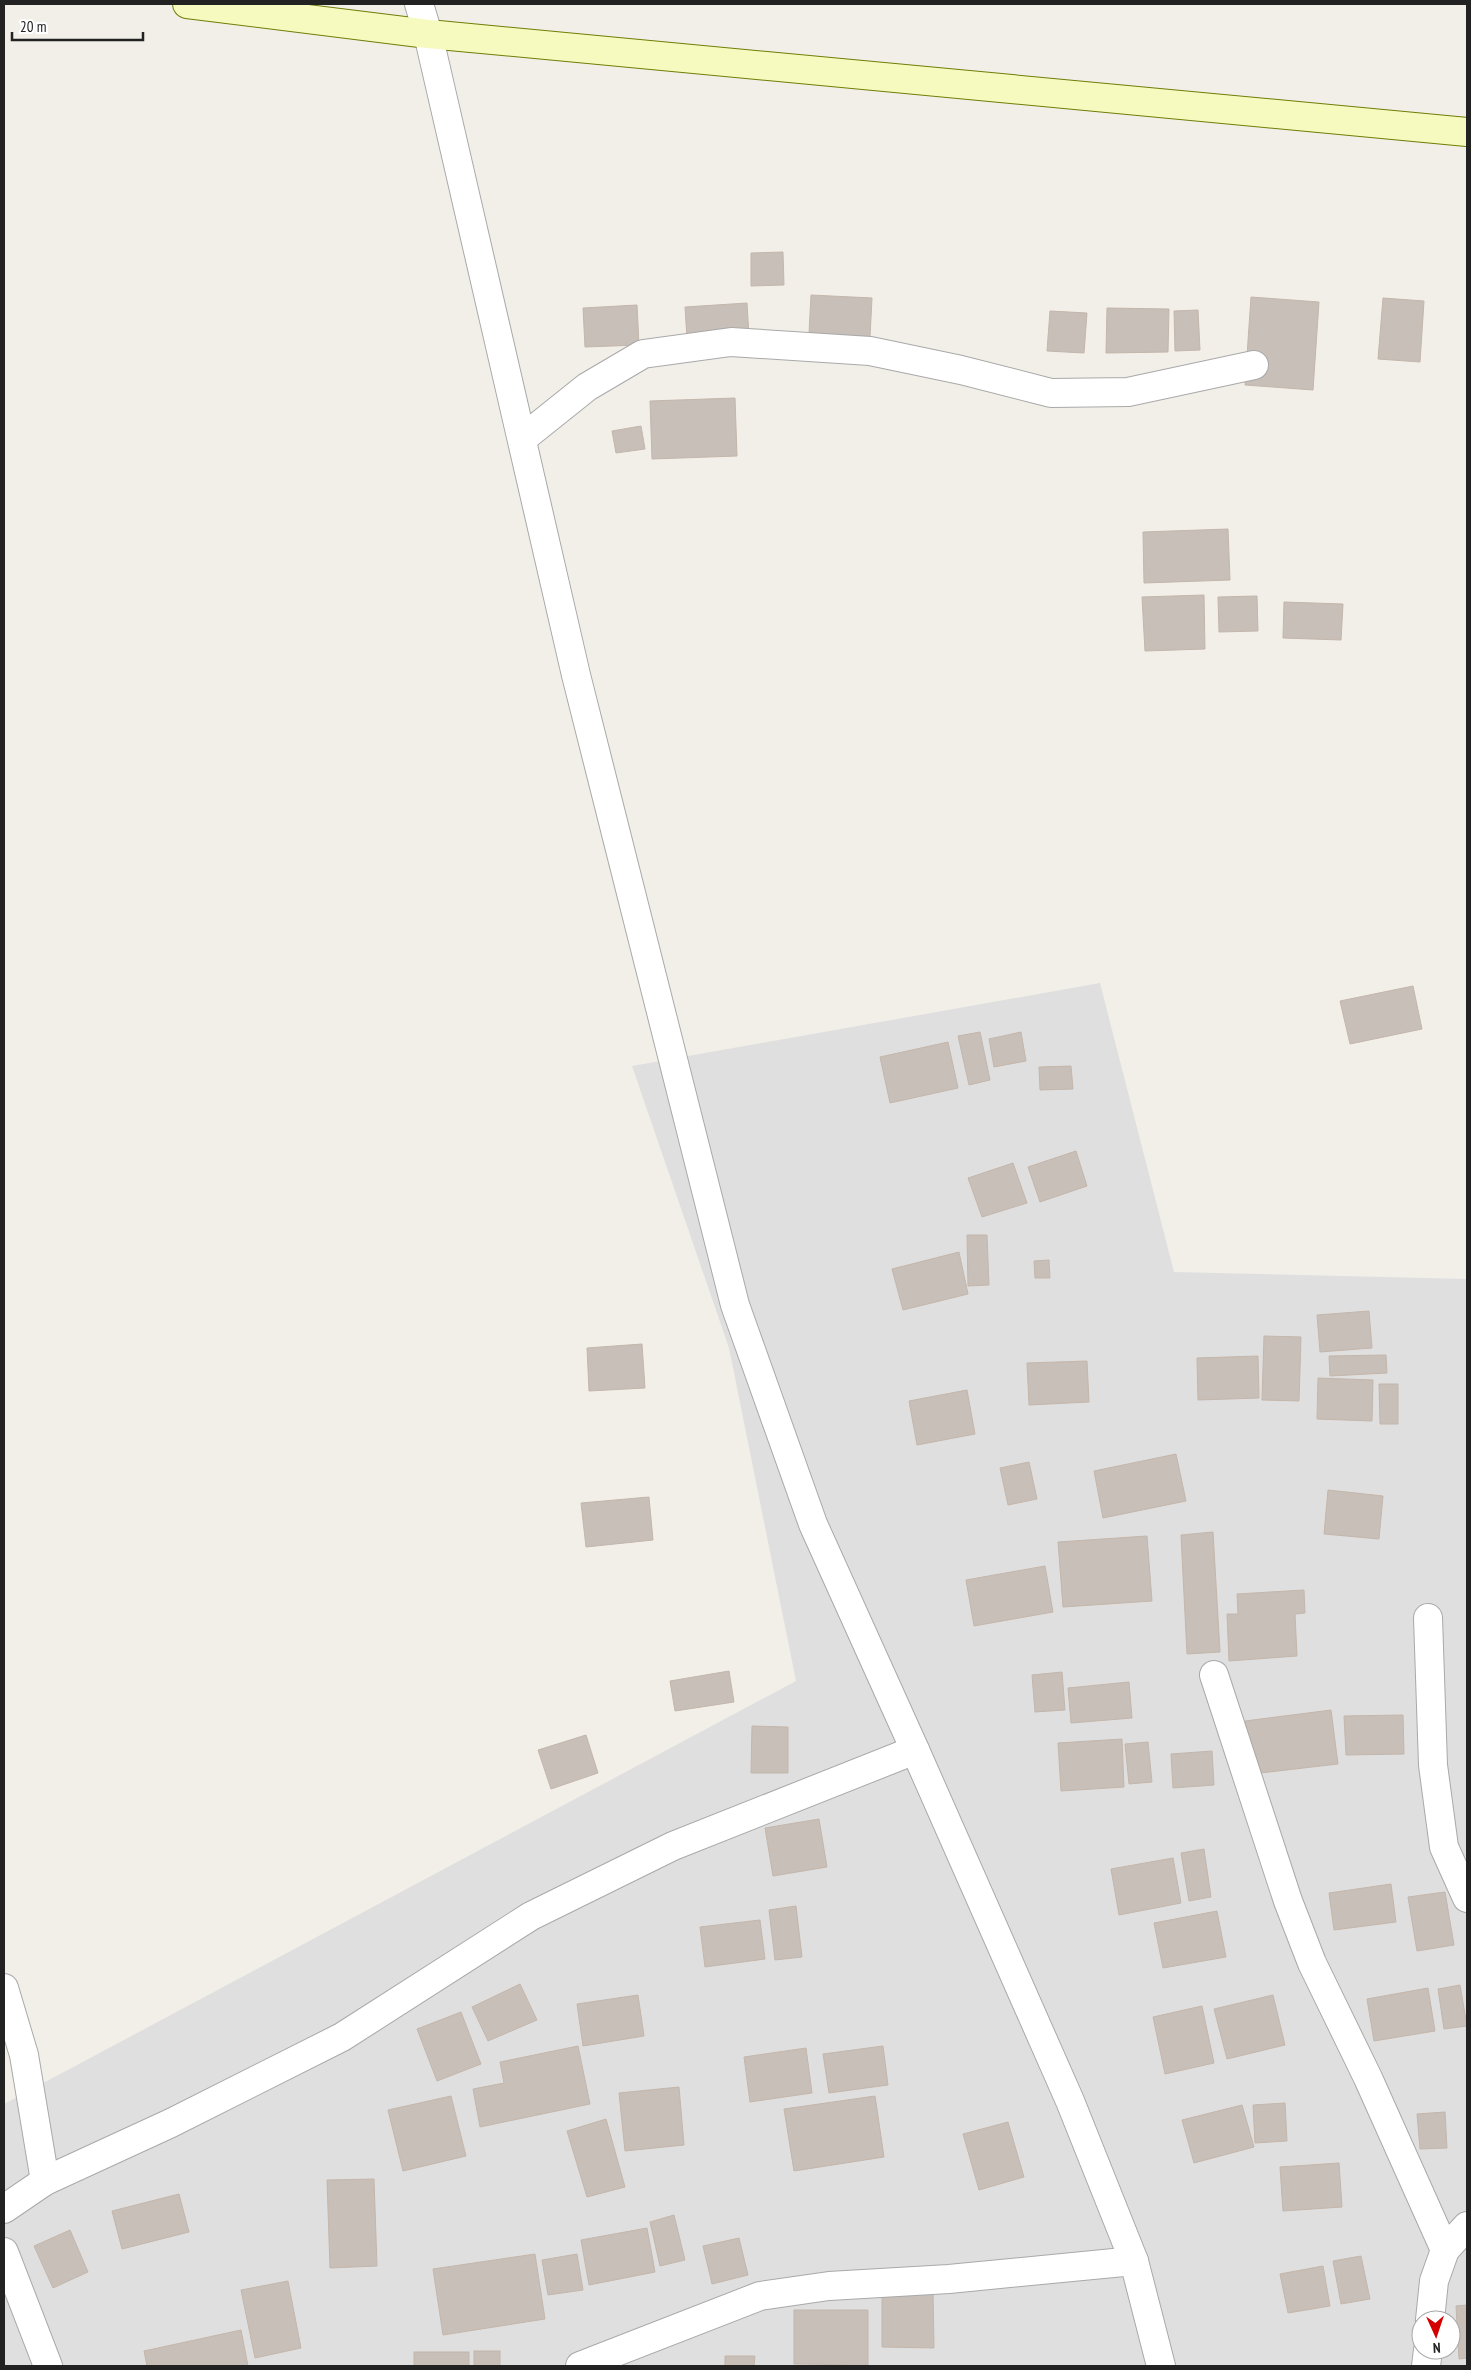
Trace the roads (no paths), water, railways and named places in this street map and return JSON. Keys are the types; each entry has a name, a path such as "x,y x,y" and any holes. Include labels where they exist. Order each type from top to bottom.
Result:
{"street":[{"path":"188,4 428,34 1467,132"},
{"path":"419,4 428,34 576,675 734,1305 813,1524 1070,2101 1134,2261 1161,2366"},
{"path":"522,439 587,387 643,354 731,342 870,351 961,370 1050,393 1128,392 1254,365"},
{"path":"1428,1618 1433,1764 1444,1847 1467,1898"},
{"path":"1214,1675 1288,1901 1312,1963 1368,2078 1445,2250"},
{"path":"4,2209 45,2181 171,2123 342,2037 531,1916 673,1846 915,1750"},
{"path":"4,1988 24,2055 45,2181"},
{"path":"1431,2310 1434,2282 1445,2250 1467,2226"},
{"path":"4,2252 48,2366"},
{"path":"580,2366 760,2296 828,2286 949,2279 1134,2261"}]}
